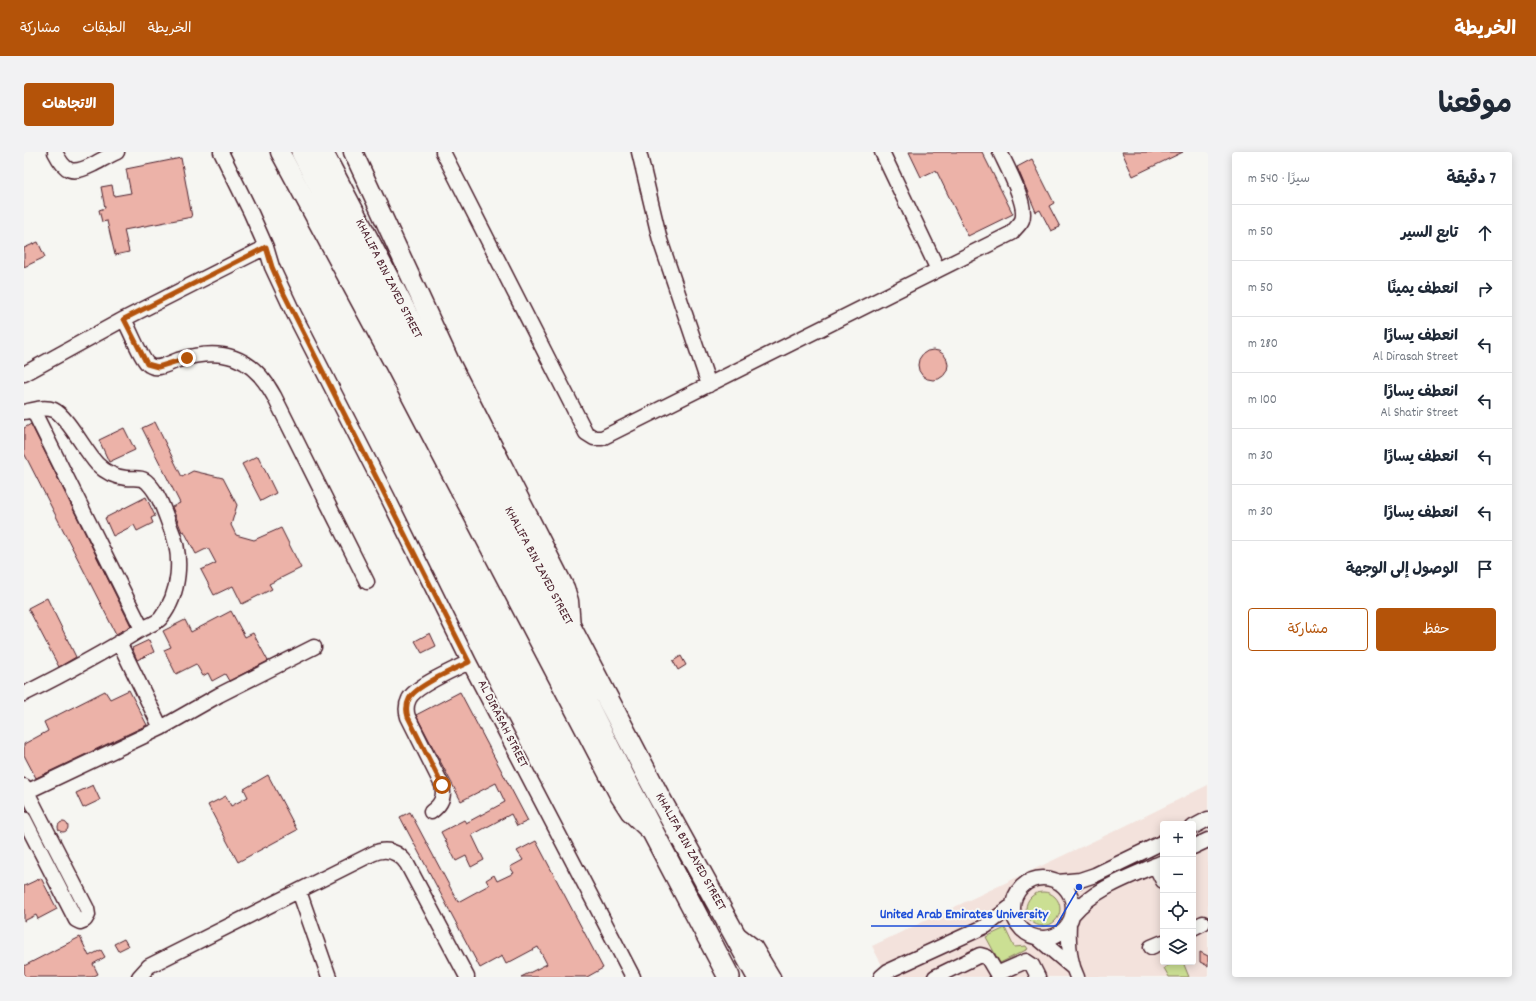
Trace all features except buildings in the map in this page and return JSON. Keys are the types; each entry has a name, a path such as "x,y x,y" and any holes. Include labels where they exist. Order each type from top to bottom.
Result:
{"highway":[{"name":"KHALIFA BIN ZAYED STREET","path":"302,152 455,446 652,833 729,977"},
{"name":"KHALIFA BIN ZAYED STREET","path":"322,152 659,797 758,977"}],"main road":[{"path":"280,152 397,371 619,795 634,816 652,833"},
{"path":"353,152 451,364 565,588 569,601 571,629"}],"street":[{"path":"55,152 64,167 68,170 77,171 117,152"},
{"name":"AL DIRASAH STREET","path":"221,152 252,213 282,290 627,975"},
{"path":"443,152 586,433 594,438 602,438 1012,233 1022,220 1022,205 1014,181 1000,152"},
{"path":"639,152 660,240 709,385"},
{"path":"882,152 938,270"},
{"path":"24,374 124,319 266,247"},
{"path":"124,319 144,361 150,366 158,367 197,356 219,354 240,360 258,372 267,383 274,396 367,582"},
{"path":"24,694 120,644 160,619 168,607 176,588 178,564 176,540 155,492 147,482 138,478 115,476 106,472 97,464 84,448 61,416 53,410 39,408 28,411 142,629"},
{"path":"120,644 160,728"},
{"path":"24,819 76,920 80,922 85,920 88,915 87,909 25,790 160,728 219,694 314,648"},
{"path":"431,812 440,804 443,798 442,785 408,717 408,700 416,690 469,662"},
{"path":"1196,825 1208,819"},
{"path":"1196,846 1208,840"},
{"path":"1058,882 1076,880 1095,875 1160,843"},
{"path":"139,977 149,966 378,851 385,850 398,854 407,864 467,977"},
{"path":"1039,939 1048,939 1064,931 1085,901 1099,892 1159,864"},
{"path":"1044,878 1058,882 1064,886 1072,899 1069,943 1075,972 1039,939 1025,933 1019,928 1015,921 1013,905 1018,891 1029,881 1044,878"},
{"path":"299,891 328,977"},
{"path":"881,977 888,971 986,926 1013,905"},
{"path":"733,931 741,935 755,947 773,977"},
{"path":"934,977 980,955 987,957 997,974 1026,961 1032,965 1038,977"}],"shaded area":[{"path":"1208,785 1208,977 888,977 872,946 1119,829"}],"green space":[{"path":"1043,892 1055,897 1060,909 1055,921 1043,926 1031,921 1026,909 1031,897"},
{"path":"1005,928 1014,947 1026,946 1028,949 1000,963 986,937"},
{"path":"1169,965 1184,965 1189,977 1169,977 1164,968"}],"place":[{"name":"United Arab Emirates University","path":"1079,887"}],"route":[{"path":"187,358 158,367 150,366 144,361 124,319 266,247 272,267 282,290 388,498 469,662 416,690 408,700 406,711 410,723 442,785"}]}
